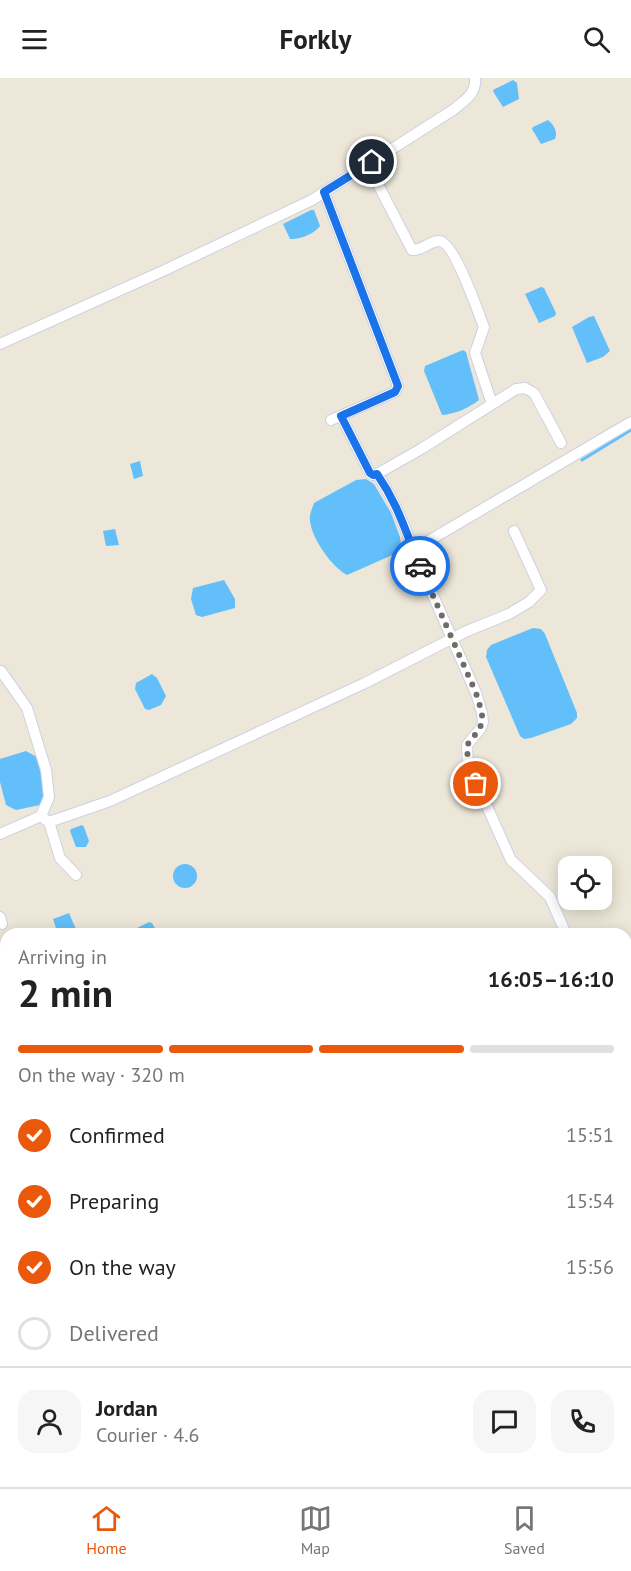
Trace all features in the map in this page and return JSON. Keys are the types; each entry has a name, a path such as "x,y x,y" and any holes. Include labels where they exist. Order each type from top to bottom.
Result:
{"street":[{"path":"0,344 165,270 324,192 464,102 474,89 475,78"},
{"path":"368,165 412,250 416,251 436,241 441,241 448,247 458,264 484,327 475,353 492,404"},
{"path":"324,192 398,386 395,392 336,418 370,473 377,474 520,388 530,389 534,393 561,443"},
{"path":"413,550 631,422"},
{"path":"377,474 392,497 476,693 483,722 482,728 467,745 468,765 511,860 550,897 563,928"},
{"path":"0,834 110,801 365,683 529,602 541,590 514,531"},
{"path":"2,671 27,708 46,770 49,797 45,819 60,858 76,875"}],"water":[{"path":"513,80 517,83 519,99 503,107 493,90"},
{"path":"548,120 555,129 556,136 555,139 541,144 532,129"},
{"path":"314,210 320,226 306,236 290,239 283,224"},
{"path":"541,287 544,288 556,313 555,316 539,323 525,294"},
{"path":"594,316 610,351 603,357 587,363 572,327"},
{"path":"463,350 466,352 479,400 462,410 442,415 424,371 425,366"},
{"path":"140,461 143,476 134,479 130,464"},
{"path":"366,479 374,484 391,513 401,545 397,553 347,575 335,566 319,544 312,528 310,514 314,503 356,480"},
{"path":"115,529 119,545 106,546 103,531"},
{"path":"224,580 235,599 235,608 202,617 196,615 191,599 193,588"},
{"path":"533,628 541,629 545,634 577,718 571,724 524,739 520,736 486,657 491,645"},
{"path":"152,674 157,678 166,696 161,705 149,710 145,709 135,689 136,683"},
{"path":"26,751 37,757 44,782 43,800 40,805 16,810 6,805 0,782 0,759"},
{"path":"82,825 89,841 86,847 76,847 70,831"},
{"path":"185,864 190,865 196,871 196,881 190,887 185,888 180,887 174,881 173,876 174,871 180,865"},
{"path":"69,913 75,928 56,928 53,919"},
{"path":"149,922 155,928 137,928"}],"waterway":[{"path":"582,460 631,430"}],"way so far":[{"path":"420,566 476,693 482,713 482,728 467,745 468,765 476,784"}],"route":[{"path":"372,162 324,192 398,386 395,392 341,416 370,473 377,474 392,497 420,566"}]}
